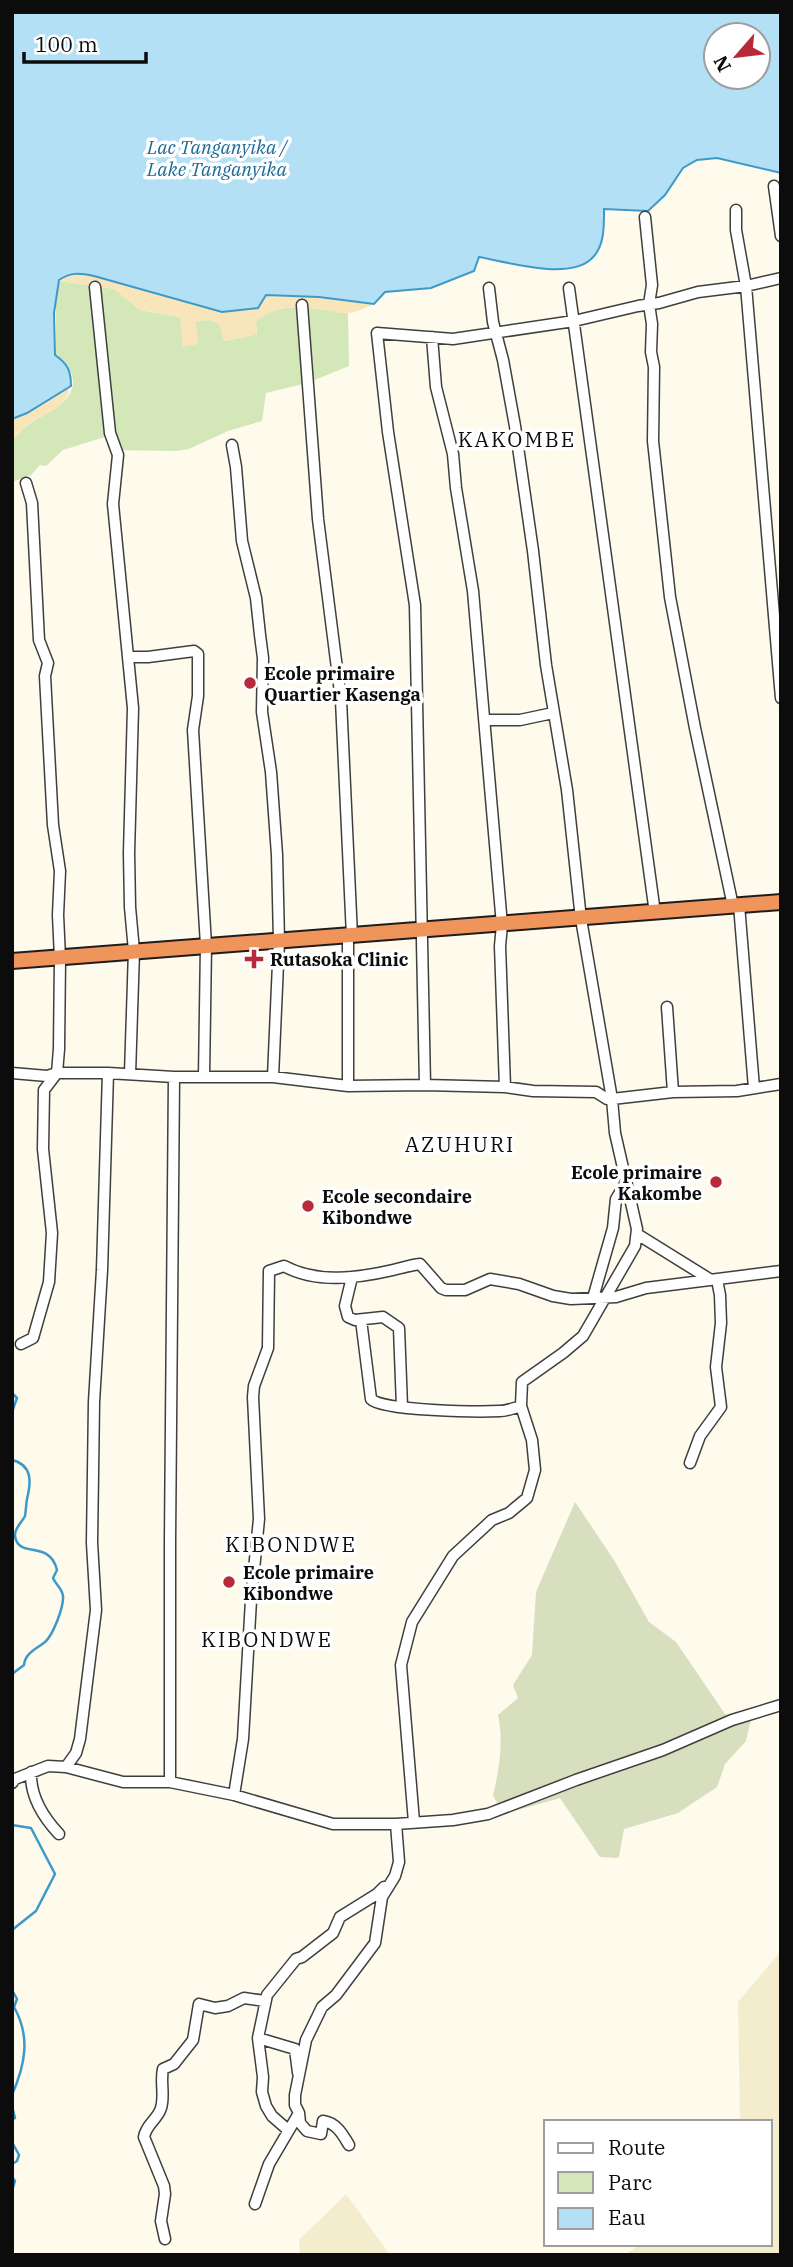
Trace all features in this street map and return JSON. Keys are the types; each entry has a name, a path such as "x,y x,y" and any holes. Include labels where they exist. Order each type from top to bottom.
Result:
{"highway":[{"path":"12,961 781,902"}],"street":[{"path":"774,186 781,236"},
{"path":"736,210 736,230 746,286 781,698"},
{"path":"645,217 652,285 649,304 654,367 653,441 670,597 695,728 736,906 754,1088"},
{"path":"425,1085 415,605 409,581 388,432 377,332 453,339 574,321 698,292 781,278"},
{"path":"95,287 110,433 118,455 113,505 133,708 129,853 134,951 130,1074"},
{"path":"489,288 515,426 567,790 581,919 612,1099 615,1133 637,1234 635,1246 599,1298"},
{"path":"569,288 655,913"},
{"path":"302,305 318,519 341,701 350,936 348,1086"},
{"path":"432,337 436,387 453,454 468,557 486,720 502,925 500,946 505,1087"},
{"path":"232,445 242,541 256,598 261,635 262,712 271,772 276,841 279,941 273,1077"},
{"path":"21,1345 33,1338 49,1282 52,1234 43,1149 44,1090 57,1073 60,958 60,871 54,825 45,676 48,663 39,640 32,503 26,483"},
{"path":"128,657 194,651 198,654 198,696 193,730 206,945 204,1077"},
{"path":"486,720 520,720 554,713"},
{"path":"667,1007 673,1093"},
{"path":"12,1073 47,1076 57,1073 108,1073 174,1077 273,1077 348,1086 505,1087 533,1091 589,1091 612,1099 781,1084"},
{"path":"66,1767 76,1753 80,1739 96,1610 92,1544 94,1402 102,1270 108,1073"},
{"path":"170,1782 174,1077"},
{"path":"414,1822 401,1665 412,1622 453,1556 492,1520 509,1513 527,1499 535,1470 532,1440 521,1406 522,1382 583,1336 599,1298 616,1199 625,1184"},
{"path":"637,1234 714,1280 720,1295 722,1323 716,1367 721,1407 700,1436 690,1464"},
{"path":"234,1795 243,1739 251,1600 259,1519 253,1397 254,1386 268,1348 270,1271 284,1266 304,1275 321,1278 352,1277 420,1264 440,1288 446,1290 464,1290 490,1279 571,1299 599,1298 781,1271"},
{"path":"352,1277 345,1311 350,1319 383,1317 399,1328 402,1407"},
{"path":"361,1320 371,1399 377,1404 498,1411 521,1406"},
{"path":"12,1783 15,1779 48,1766 66,1767 123,1782 170,1782 234,1795 333,1824 453,1821 488,1814 663,1749 732,1720 781,1705"},
{"path":"31,1772 31,1786 37,1802 60,1834"},
{"path":"349,2145 339,2129 328,2122 323,2121 321,2134 307,2131 300,2123 295,2095 306,2040 322,2007 336,1995 374,1943 382,1897 394,1876 398,1862 396,1824"},
{"path":"288,2130 272,2116 262,2092 263,2077 258,2038 265,2001 271,1988 296,1959 333,1933 340,1917 377,1894 394,1876"},
{"path":"165,2239 161,2215 164,2186 144,2137 152,2119 161,2111 163,2069 174,2064 193,2040 199,2004 215,2008 228,2006 244,1998 265,2001"},
{"path":"258,2038 295,2049 299,2077"},
{"path":"255,2204 270,2164 299,2113"}],"shaded area":[{"path":"781,1951 781,2255 625,2255 637,2246 772,2246 772,2120 740,2120 738,2002"},
{"path":"346,2194 390,2255 300,2255 299,2240"}],"green space":[{"path":"60,281 115,289 140,310 181,317 183,347 196,321 210,320 220,324 225,341 257,334 256,322 276,310 300,307 348,313 349,366 307,383 266,393 262,421 228,431 189,449 111,450 108,436 63,450 46,466 40,465 31,475 12,482 12,440 26,427 56,408 72,389 70,369 56,355 56,297"},
{"path":"575,1502 614,1560 649,1622 676,1642 725,1714 751,1719 746,1741 725,1764 717,1787 678,1813 624,1829 619,1857 616,1858 600,1857 560,1798 504,1814 493,1796 501,1745 498,1715 518,1698 513,1685 532,1655 536,1592"}],"sand":[{"path":"79,272 94,276 266,295 319,297 374,304 346,313 282,308 264,315 256,322 257,334 224,341 219,324 210,320 196,321 198,344 183,347 180,317 140,310 114,289 60,281 66,275"},
{"path":"68,389 69,392 62,402 12,440 12,419"}],"water":[{"name":"Lac Tanganyika / Lake Tanganyika","path":"12,12 781,12 781,173 717,158 697,160 683,168 665,195 648,211 604,209 603,236 599,249 590,260 580,266 567,269 536,268 479,257 474,271 431,288 385,292 374,304 319,297 266,295 258,308 222,312 94,276 72,274 59,280 54,313 55,355 68,368 71,386 12,419"}],"waterway":[{"path":"12,1393 17,1398 12,1412"},
{"path":"12,1460 24,1466 30,1481 25,1516 16,1530 16,1540 24,1548 48,1555 57,1570 53,1578 63,1596 60,1614 48,1638 29,1654 24,1665 12,1674"},
{"path":"12,1825 31,1828 55,1874 36,1911 12,1930"},
{"path":"12,1990 17,1999 14,2007 23,2029 24,2040 23,2062 12,2095"},
{"path":"12,2106 15,2118 12,2119"},
{"path":"12,2142 19,2155 17,2161 12,2164"},
{"path":"12,2177 15,2181 12,2190"}],"place":[{"name":"Ecole primaire Quartier Kasenga","path":"250,683"},
{"name":"Rutasoka Clinic","path":"254,959"},
{"name":"Ecole primaire Kakombe","path":"716,1182"},
{"name":"Ecole secondaire Kibondwe","path":"308,1206"},
{"name":"Ecole primaire Kibondwe","path":"229,1582"}],"district":[{"name":"KAKOMBE","path":"517,439"},
{"name":"AZUHURI","path":"460,1144"},
{"name":"KIBONDWE","path":"291,1544"},
{"name":"KIBONDWE","path":"267,1639"}]}
